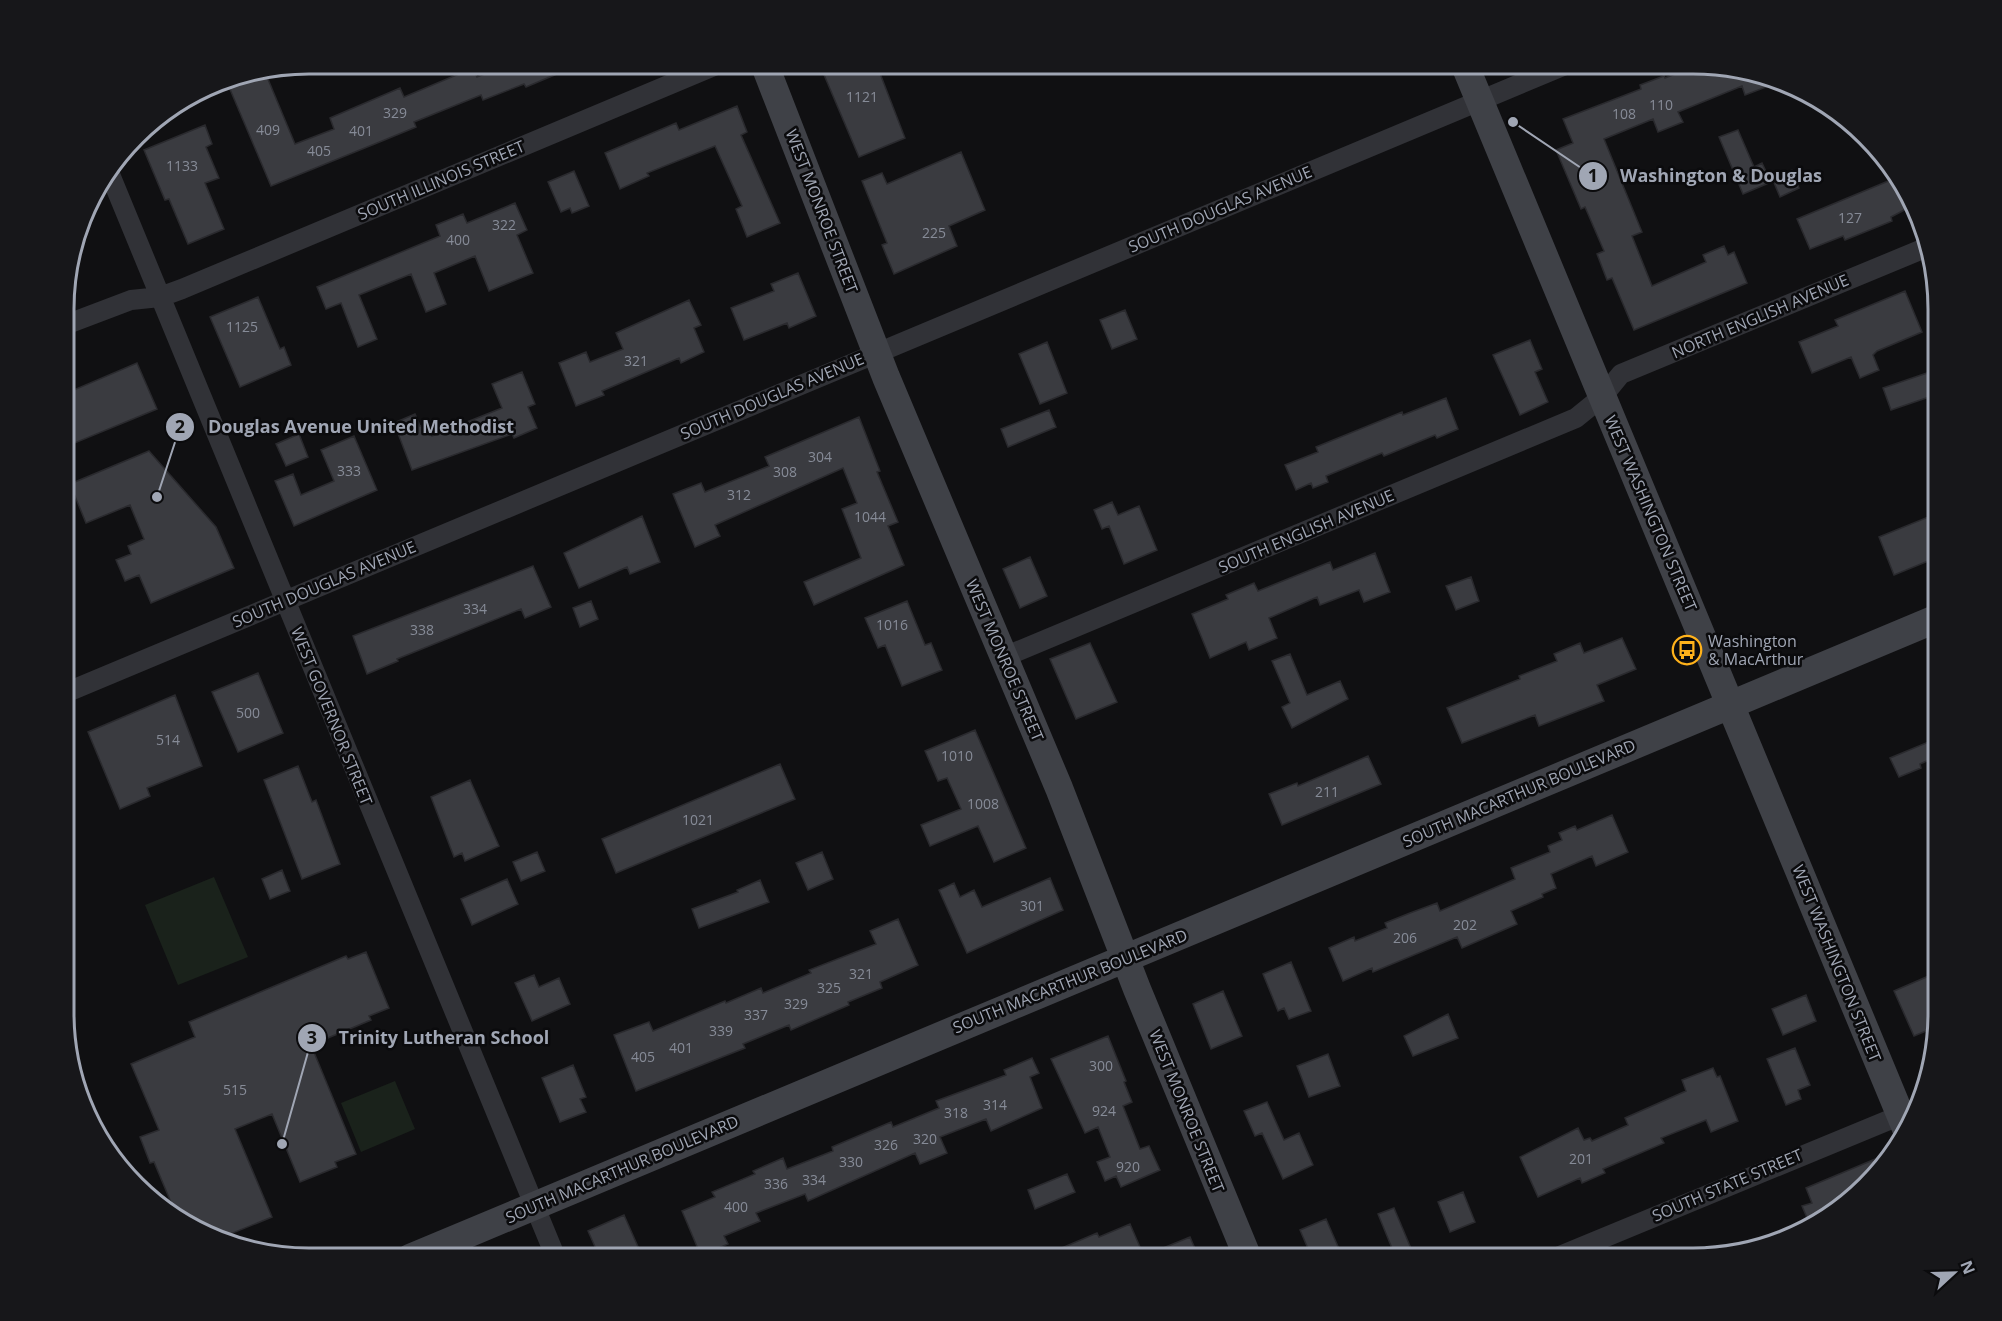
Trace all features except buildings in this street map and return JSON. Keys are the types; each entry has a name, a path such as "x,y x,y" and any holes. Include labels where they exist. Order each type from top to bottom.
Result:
{"street":[{"name":"SOUTH ILLINOIS STREET","path":"74,322 131,300 160,297 695,74"},
{"name":"WEST MONROE STREET","path":"768,74 877,353 1004,657 1244,1248"},
{"name":"WEST WASHINGTON STREET","path":"1468,74 1731,705 1906,1113"},
{"name":"SOUTH DOUGLAS AVENUE","path":"74,689 1543,74"},
{"name":"WEST GOVERNOR STREET","path":"112,180 552,1248"},
{"name":"NORTH ENGLISH AVENUE","path":"1603,396 1621,375 1921,250"},
{"name":"SOUTH ENGLISH AVENUE","path":"1004,657 1576,418 1603,396"},
{"name":"SOUTH MACARTHUR BOULEVARD","path":"434,1248 1928,622"},
{"name":"SOUTH STATE STREET","path":"1580,1248 1902,1120"}],"shaded area":[{"path":"214,877 248,957 178,985 145,905"},
{"path":"395,1081 415,1129 361,1152 341,1103"}],"place":[{"name":"Washington & Douglas","path":"1513,122"},
{"name":"Douglas Avenue United Methodist","path":"157,497"},
{"name":"Washington & MacArthur","path":"1687,650"},
{"name":"Trinity Lutheran School","path":"282,1144"}]}
